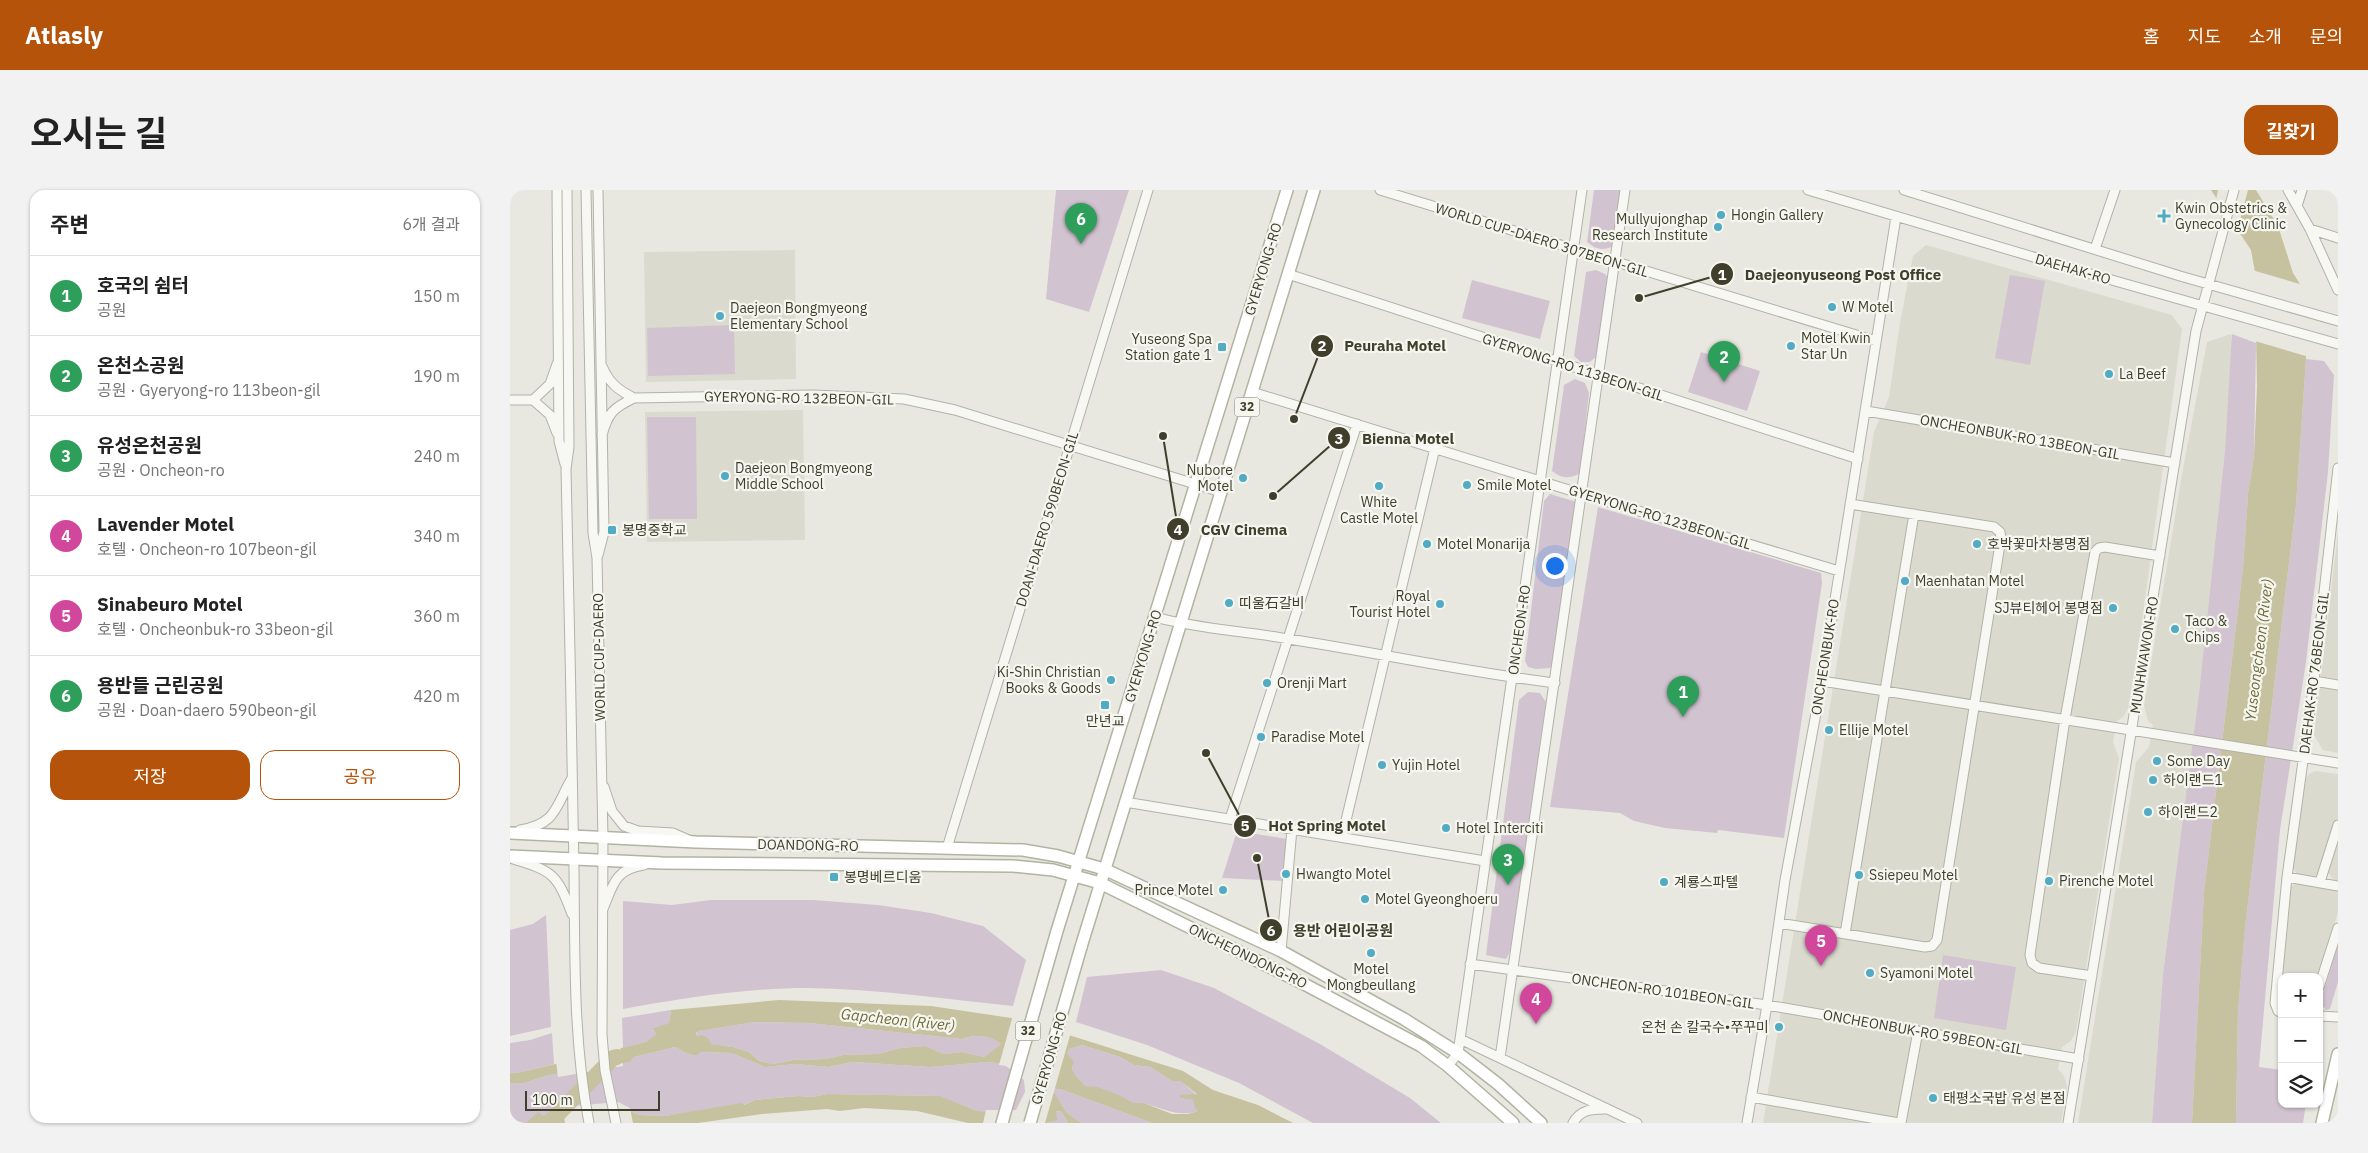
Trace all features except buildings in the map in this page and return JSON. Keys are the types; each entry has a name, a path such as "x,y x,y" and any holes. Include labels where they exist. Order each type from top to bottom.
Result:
{"main road":[{"name":"GYERYONG-RO","path":"1002,1123 1054,940 1288,190"},
{"name":"GYERYONG-RO","path":"1030,1123 1104,869 1314,190"},
{"name":"DOANDONG-RO","path":"510,832 696,842 1023,850 1058,856 1104,869"},
{"name":"DOANDONG-RO","path":"510,857 603,859 662,863 1013,866 1039,868 1100,884"},
{"name":"ONCHEONDONG-RO","path":"1104,869 1281,951 1404,1019 1458,1053 1498,1084 1541,1123"},
{"name":"ONCHEONDONG-RO","path":"1100,884 1363,1014 1420,1046 1448,1066 1513,1123"},
{"path":"2322,1123 2338,1054"}],"street":[{"path":"557,190 560,354 559,441"},
{"path":"567,190 569,447 566,469 574,921 578,1045 581,1080 589,1123"},
{"name":"WORLD CUP-DAERO","path":"586,190 593,533 597,558 603,838 601,914 602,1035 605,1070 616,1123"},
{"path":"597,558 604,532 599,360 598,190"},
{"name":"DOAN-DAERO 590BEON-GIL","path":"947,848 1148,190"},
{"name":"WORLD CUP-DAERO 307BEON-GIL","path":"1380,190 1876,341"},
{"name":"ONCHEON-RO","path":"1448,1066 1458,1053 1582,190"},
{"path":"1500,1058 1556,683 1626,190"},
{"name":"DAEHAK-RO","path":"1808,190 2338,344"},
{"name":"DAEHAK-RO","path":"1904,190 2208,284 2338,321"},
{"name":"MUNHWAWON-RO","path":"2068,1123 2196,331 2234,190"},
{"path":"2288,190 2310,229 2338,290"},
{"path":"2297,206 2302,190"},
{"name":"DAEHAK-RO","path":"2095,249 2113,191"},
{"name":"ONCHEONBUK-RO","path":"1747,1123 1767,1005 1785,880 1822,681 1896,217"},
{"path":"2310,229 2338,238"},
{"name":"GYERYONG-RO 113BEON-GIL","path":"1288,274 1599,376 1858,458"},
{"path":"533,400 550,384 560,354"},
{"path":"599,360 606,377 616,388 634,398"},
{"name":"GYERYONG-RO 123BEON-GIL","path":"1252,392 1582,494 1839,570"},
{"name":"GYERYONG-RO 132BEON-GIL","path":"634,398 814,395 904,399 955,410 1221,492"},
{"path":"602,435 607,417 618,406 634,398"},
{"path":"510,400 533,400 550,415 566,469"},
{"name":"ONCHEONBUK-RO 13BEON-GIL","path":"1866,411 2175,463"},
{"path":"1230,819 1356,424"},
{"path":"1342,837 1435,448"},
{"name":"DAEHAK-RO 76BEON-GIL","path":"2278,1011 2275,1003 2287,877 2314,681 2338,468"},
{"path":"1779,923 1925,947 1932,946 1937,940 2001,538 2000,532 1994,527 1850,504"},
{"path":"1845,934 1914,514"},
{"path":"2092,976 2039,968 2032,963 2030,955 2065,719 2095,552 2099,548 2105,547 2160,556"},
{"path":"1155,617 1180,624 1288,638 1512,678 1556,683"},
{"path":"1822,681 2338,763"},
{"path":"2314,681 2338,685"},
{"path":"510,832 532,828 549,820 572,778"},
{"path":"601,778 612,811 624,826 638,831 673,833 696,842"},
{"path":"1125,802 1485,861"},
{"path":"2320,882 2338,825"},
{"path":"1281,951 1292,829"},
{"path":"510,857 549,872 564,895 574,921"},
{"path":"601,914 620,874 636,866 662,863"},
{"path":"2287,877 2338,886"},
{"path":"2323,975 2338,928"},
{"name":"ONCHEON-RO 101BEON-GIL","path":"1470,964 1767,1005"},
{"name":"ONCHEONBUK-RO 59BEON-GIL","path":"1767,1005 2079,1059"},
{"path":"2323,1016 2338,1017"},
{"path":"1751,1097 1900,1123 1918,1031"},
{"path":"1460,1039 1637,1123"},
{"path":"1573,1123 1577,1117 1587,1110 1607,1109"}],"shaded area":[{"path":"1056,190 1129,190 1089,312 1046,299"},
{"path":"1594,190 1620,190 1614,246 1606,249 1593,247 1587,242"},
{"path":"1926,245 2172,315 2182,329 2139,643 2128,709 2123,717 2117,721 2113,742 2119,758 2076,1032 2071,1041 2062,1047 2058,1069 2064,1076 2067,1086 2061,1123 1763,1123 1874,432 1889,397 1900,323 1913,256"},
{"name":"Daejeon Bongmyeong Elementary School","path":"795,250 796,379 646,382 644,252"},
{"path":"1596,270 1605,274 1610,280 1598,355 1590,362 1581,362 1574,356 1586,272"},
{"path":"2010,275 2045,281 2030,365 1995,358"},
{"path":"1472,280 1550,301 1540,339 1462,318"},
{"path":"734,325 735,374 648,376 647,328"},
{"path":"2231,334 2233,347 2225,450 2199,693 2163,974 2152,1123 2078,1123 2136,762 2149,747 2153,725 2148,721 2144,706 2182,474 2207,342"},
{"path":"2232,334 2256,343 2254,456 2248,494 2243,568 2204,892 2192,1123 2152,1123 2163,974 2199,693 2225,450"},
{"path":"1701,352 1760,371 1747,411 1688,392"},
{"path":"2306,359 2324,361 2334,375 2328,472 2306,662 2280,830 2259,1067 2278,1069 2278,1108 2305,1108 2303,1123 2236,1123 2238,1012 2245,928 2296,505"},
{"path":"1575,379 1585,383 1589,393 1580,473 1572,477 1565,477 1552,471 1564,385"},
{"name":"Daejeon Bongmyeong Middle School","path":"803,410 805,540 647,542 645,412"},
{"path":"647,417 696,417 697,519 649,519"},
{"path":"1550,494 1580,503 1554,662 1550,668 1536,669 1528,667 1525,661 1544,501"},
{"path":"1598,507 1821,573 1822,583 1784,838 1718,830 1717,833 1665,828 1634,821 1620,813 1550,807"},
{"path":"2338,532 2338,753 2323,750 2314,735"},
{"path":"1528,692 1540,693 1546,702 1510,952 1506,959 1486,955 1519,700"},
{"path":"2315,771 2338,774 2338,881 2334,880 2329,874 2320,872 2314,877 2297,874 2291,865 2304,782 2309,774"},
{"path":"1237,831 1288,839 1284,881 1222,878"},
{"path":"2296,883 2338,889 2338,912 2319,973 2282,973 2290,887"},
{"path":"711,900 813,900 878,905 931,913 983,926 1026,960 1013,1006 885,992 785,988 715,994 623,1009 623,901 672,905"},
{"path":"546,915 551,1027 510,1036 510,930 533,924"},
{"path":"2338,945 2338,982 2330,1009 2326,1010 2323,1006 2323,993"},
{"path":"1943,955 2016,967 2006,1030 1934,1018"},
{"path":"1161,970 1214,988 1320,1044 1410,1098 1441,1123 1313,1123 1239,1083 1147,1045 1076,1022 1087,977"},
{"path":"671,1010 669,1023 652,1030 658,1034 646,1042 623,1048 622,1018"},
{"path":"755,1022 809,1023 962,1039 982,1036 1001,1044 984,1057 962,1052 944,1054 925,1046 900,1048 878,1054 843,1055 826,1059 794,1060 773,1064 759,1061 749,1052 733,1047 710,1044 696,1037 697,1031"},
{"path":"552,1033 554,1064 510,1073 510,1043 530,1040"},
{"path":"1082,1045 1120,1057 1134,1065 1150,1067 1172,1081 1180,1081 1197,1095 1181,1098 1193,1100 1199,1111 1179,1113 1147,1104 1131,1103 1104,1090 1085,1086 1073,1073 1072,1065 1066,1054 1069,1049"},
{"path":"675,1047 695,1056 700,1052 732,1053 765,1067 795,1064 828,1067 853,1062 930,1067 987,1062 1007,1064 1027,1078 1027,1093 1018,1113 977,1111 939,1096 827,1094 813,1097 798,1096 755,1100 743,1105 665,1116 639,1115 618,1105 550,1114 526,1123 510,1123 510,1083 524,1083 549,1075 629,1062 634,1057"},
{"path":"1050,1088 1063,1090 1152,1123 1081,1123 1066,1112"},
{"path":"1056,1111 1062,1112 1068,1123 1047,1123 1053,1121"}],"water":[{"name":"Yuseongcheon (River)","path":"2211,190 2256,190 2278,226 2293,273 2305,292 2306,359 2296,505 2245,928 2238,1012 2236,1123 2192,1123 2204,892 2243,568 2248,494 2254,456 2257,387 2255,272 2251,250"},
{"path":"779,1000 931,1006 1018,1019 1183,1071 1213,1090 1258,1105 1293,1123 1152,1123 1063,1090 1051,1088 1066,1112 1081,1123 1068,1123 1062,1112 1056,1111 1057,1120 1047,1123 968,1123 917,1111 864,1108 840,1111 827,1109 762,1114 698,1123 612,1123 597,1120 579,1123 526,1123 538,1112 543,1116 558,1110 618,1105 639,1115 665,1116 742,1103 744,1105 755,1100 798,1096 813,1097 827,1094 940,1096 977,1111 1018,1113 1027,1093 1027,1078 1007,1064 987,1062 930,1067 853,1062 828,1067 795,1064 765,1067 732,1053 701,1052 695,1056 675,1047 634,1057 630,1062 549,1075 524,1083 510,1083 510,1073 522,1072 646,1042 657,1034 652,1029 669,1023 671,1010","holes":["755,1022 809,1023 962,1039 982,1036 1001,1044 984,1057 962,1052 944,1054 925,1046 900,1048 878,1054 843,1055 826,1059 794,1060 773,1064 759,1061 749,1052 733,1047 711,1044 708,1038 702,1035 697,1037 696,1033 698,1031","1082,1045 1120,1057 1134,1065 1150,1067 1172,1081 1180,1081 1197,1094 1181,1095 1180,1098 1193,1100 1198,1111 1188,1114 1172,1114 1144,1103 1133,1103 1119,1095 1097,1087 1085,1086 1073,1072 1074,1062 1067,1054 1069,1049"]}],"pier":[{"path":"2218,190 2248,190 2237,231 2216,200"},
{"path":"2252,270 2303,285 2308,292 2309,357 2255,341"},
{"path":"1013,1015 1071,1032 1045,1123 983,1123 986,1110 1016,1110 1025,1092 1024,1080 1006,1066 999,1065"},
{"path":"620,1046 623,1066 558,1077 556,1061"},
{"path":"618,1102 630,1108 633,1123 565,1123 562,1107"}],"waterway":[{"name":"Gapcheon (River)","path":"549,1123 613,1058 617,1057"}],"place":[{"name":"Hongin Gallery","path":"1721,215"},
{"name":"Kwin Obstetrics & Gynecology Clinic","path":"2164,216"},
{"name":"Mullyujonghap Research Institute","path":"1718,227"},
{"name":"용반들 근린공원","path":"1081,244"},
{"name":"Daejeonyuseong Post Office","path":"1639,298"},
{"name":"W Motel","path":"1832,307"},
{"name":"Daejeon Bongmyeong Elementary School","path":"720,316"},
{"name":"Motel Kwin Star Un","path":"1791,346"},
{"name":"Yuseong Spa Station gate 1","path":"1222,347"},
{"name":"La Beef","path":"2109,374"},
{"name":"온천소공원","path":"1724,382"},
{"name":"Peuraha Motel","path":"1294,419"},
{"name":"CGV Cinema","path":"1163,436"},
{"name":"Daejeon Bongmyeong Middle School","path":"725,476"},
{"name":"Nubore Motel","path":"1243,478"},
{"name":"Smile Motel","path":"1467,485"},
{"name":"White Castle Motel","path":"1379,486"},
{"name":"Bienna Motel","path":"1273,496"},
{"name":"봉명중학교","path":"612,530"},
{"name":"Motel Monarija","path":"1427,544"},
{"name":"호박꽃마차봉명점","path":"1977,544"},
{"name":"Maenhatan Motel","path":"1905,581"},
{"name":"띠울石갈비","path":"1229,603"},
{"name":"Royal Tourist Hotel","path":"1440,604"},
{"name":"SJ뷰티헤어 봉명점","path":"2113,608"},
{"name":"Taco & Chips","path":"2175,629"},
{"name":"Ki-Shin Christian Books & Goods","path":"1111,680"},
{"name":"Orenji Mart","path":"1267,683"},
{"name":"만년교","path":"1105,705"},
{"name":"호국의 쉼터","path":"1683,717"},
{"name":"Ellije Motel","path":"1829,730"},
{"name":"Paradise Motel","path":"1261,737"},
{"name":"Hot Spring Motel","path":"1206,753"},
{"name":"Some Day","path":"2157,761"},
{"name":"Yujin Hotel","path":"1382,765"},
{"name":"하이랜드1","path":"2153,780"},
{"name":"하이랜드2","path":"2148,812"},
{"name":"Hotel Interciti","path":"1446,828"},
{"name":"용반 어린이공원","path":"1257,858"},
{"name":"Hwangto Motel","path":"1286,874"},
{"name":"Ssiepeu Motel","path":"1859,875"},
{"name":"봉명베르디움","path":"834,877"},
{"name":"Pirenche Motel","path":"2049,881"},
{"name":"계룡스파텔","path":"1664,882"},
{"name":"유성온천공원","path":"1508,885"},
{"name":"Prince Motel","path":"1223,890"},
{"name":"Motel Gyeonghoeru","path":"1365,899"},
{"name":"Motel Mongbeullang","path":"1371,953"},
{"name":"Sinabeuro Motel","path":"1821,966"},
{"name":"Syamoni Motel","path":"1870,973"},
{"name":"Lavender Motel","path":"1536,1024"},
{"name":"온천 손 칼국수•쭈꾸미","path":"1779,1027"},
{"name":"태평소국밥 유성 본점","path":"1933,1098"}]}
